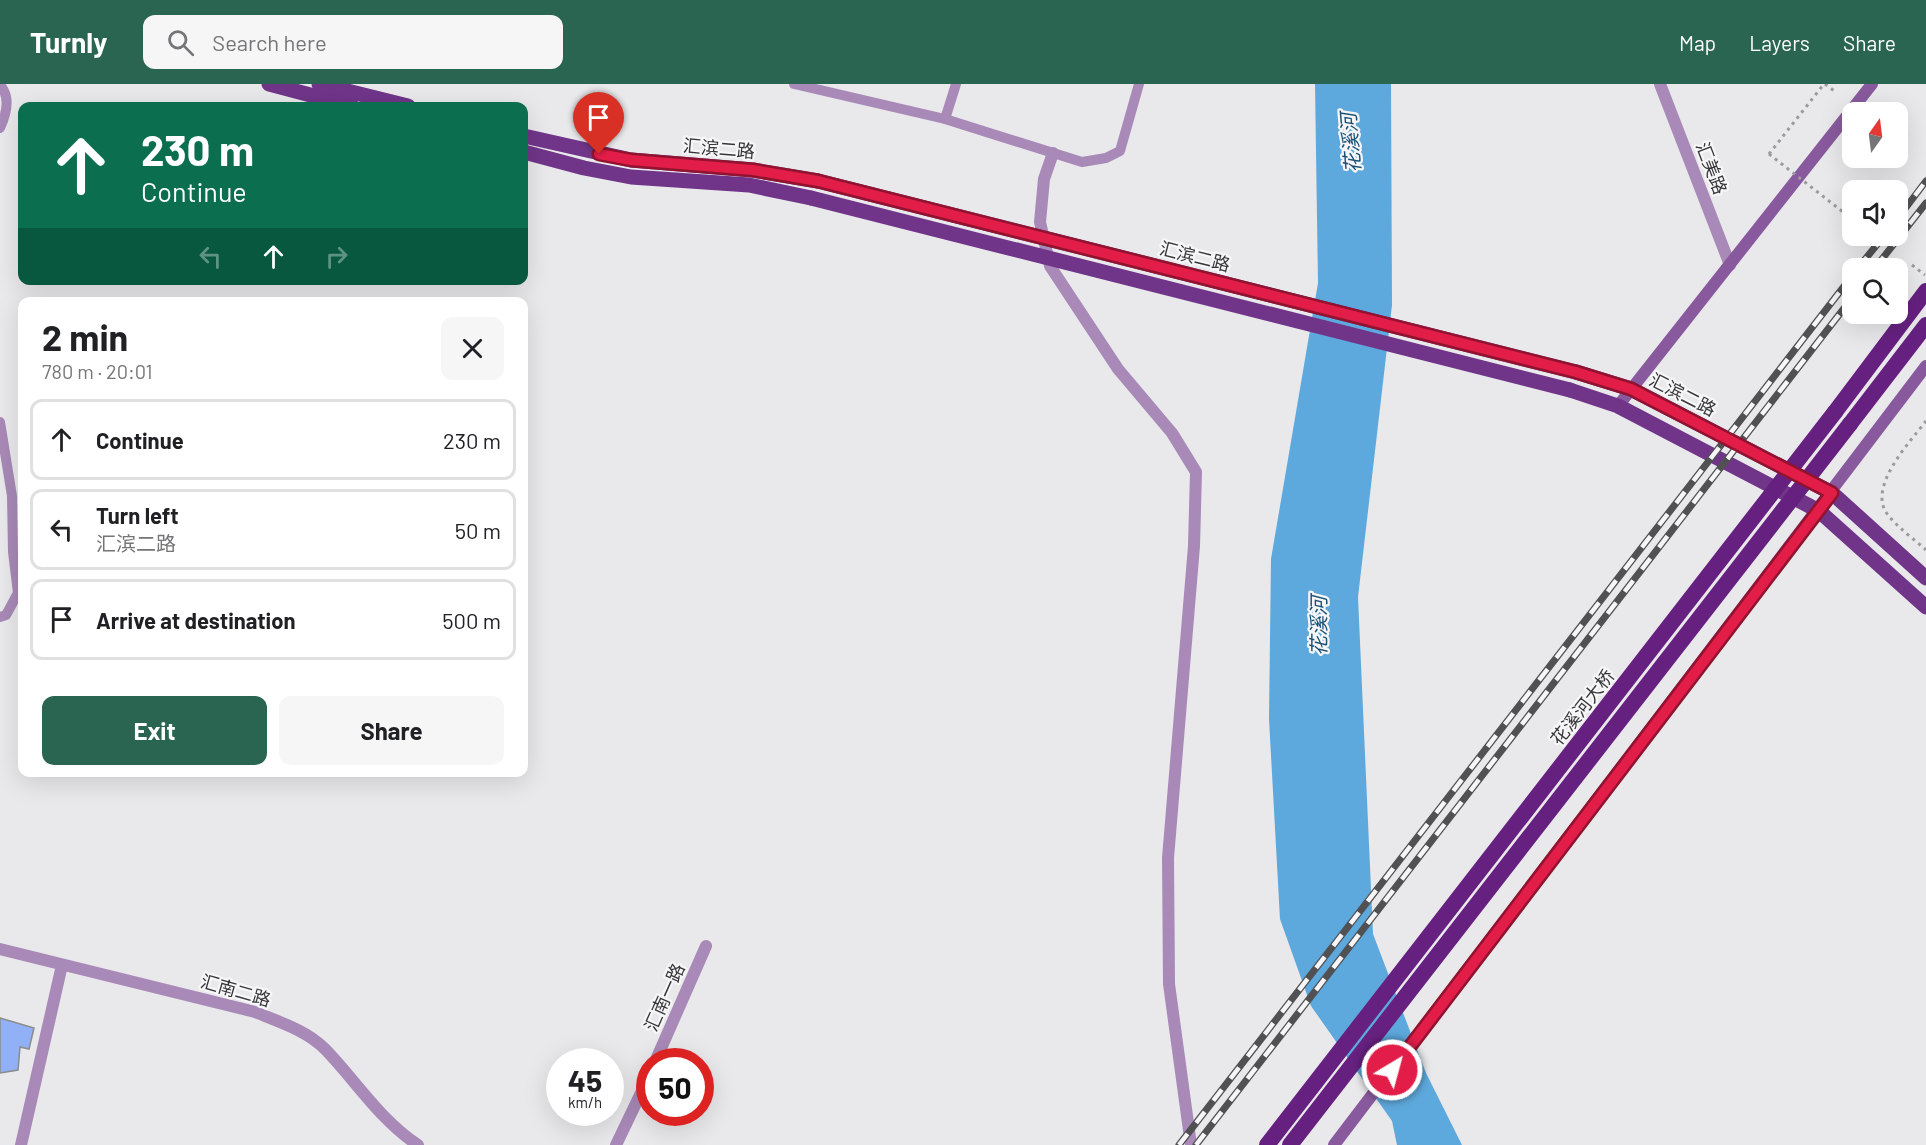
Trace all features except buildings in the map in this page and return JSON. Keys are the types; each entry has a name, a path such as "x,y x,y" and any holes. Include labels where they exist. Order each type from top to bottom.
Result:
{"highway":[{"name":"花溪河大桥","path":"1267,1145 1835,412 1926,291"},
{"path":"1290,1145 1926,326"}],"main road":[{"path":"270,84 337,102"},
{"path":"319,84 392,102"},
{"path":"1618,406 1872,84"},
{"name":"汇滨二路","path":"528,137 631,160 753,170 818,181 1576,372 1631,389 1832,493 1926,579"},
{"name":"汇滨二路","path":"528,153 584,168 631,177 749,185 811,198 1570,390 1618,406 1819,511 1926,607"},
{"path":"1334,1145 1819,511 1926,366"}],"street":[{"name":"汇美路","path":"1660,84 1730,265"},
{"path":"1053,153 1044,179 1040,222 1050,266 1118,369 1172,434 1196,472 1194,546 1167,858 1169,984 1191,1145"},
{"name":"汇南一路","path":"661,1048 706,946"},
{"name":"汇南二路","path":"0,949 255,1012 295,1028 323,1047 383,1116 418,1145"},
{"path":"21,1145 62,966"},
{"path":"616,1145 636,1103"}],"lane":[{"path":"794,84 945,119 1082,162 1106,158 1120,151 1139,84"},
{"path":"945,119 957,84"},
{"path":"0,85 4,90 7,114 0,128"},
{"path":"0,422 12,496 13,552 18,593 6,615 0,617"}],"path":[{"path":"1837,93 1824,84 1769,154 1842,211"},
{"path":"1912,265 1926,276"},
{"path":"1926,421 1887,475 1882,486 1886,513 1926,550"}],"water":[{"name":"花溪河","path":"1315,84 1391,84 1392,305 1358,597 1373,934 1426,1073 1462,1145 1397,1145 1392,1121 1311,1006 1280,919 1269,719 1271,559 1318,283"}],"railway":[{"path":"1908,205 1926,181"},
{"path":"1883,258 1926,203"},
{"path":"1866,258 1876,246"},
{"path":"1179,1145 1842,289"},
{"path":"1196,1145 1842,311"}],"route":[{"path":"599,154 631,160 753,170 818,181 1576,372 1631,389 1832,493 1392,1070"}]}
